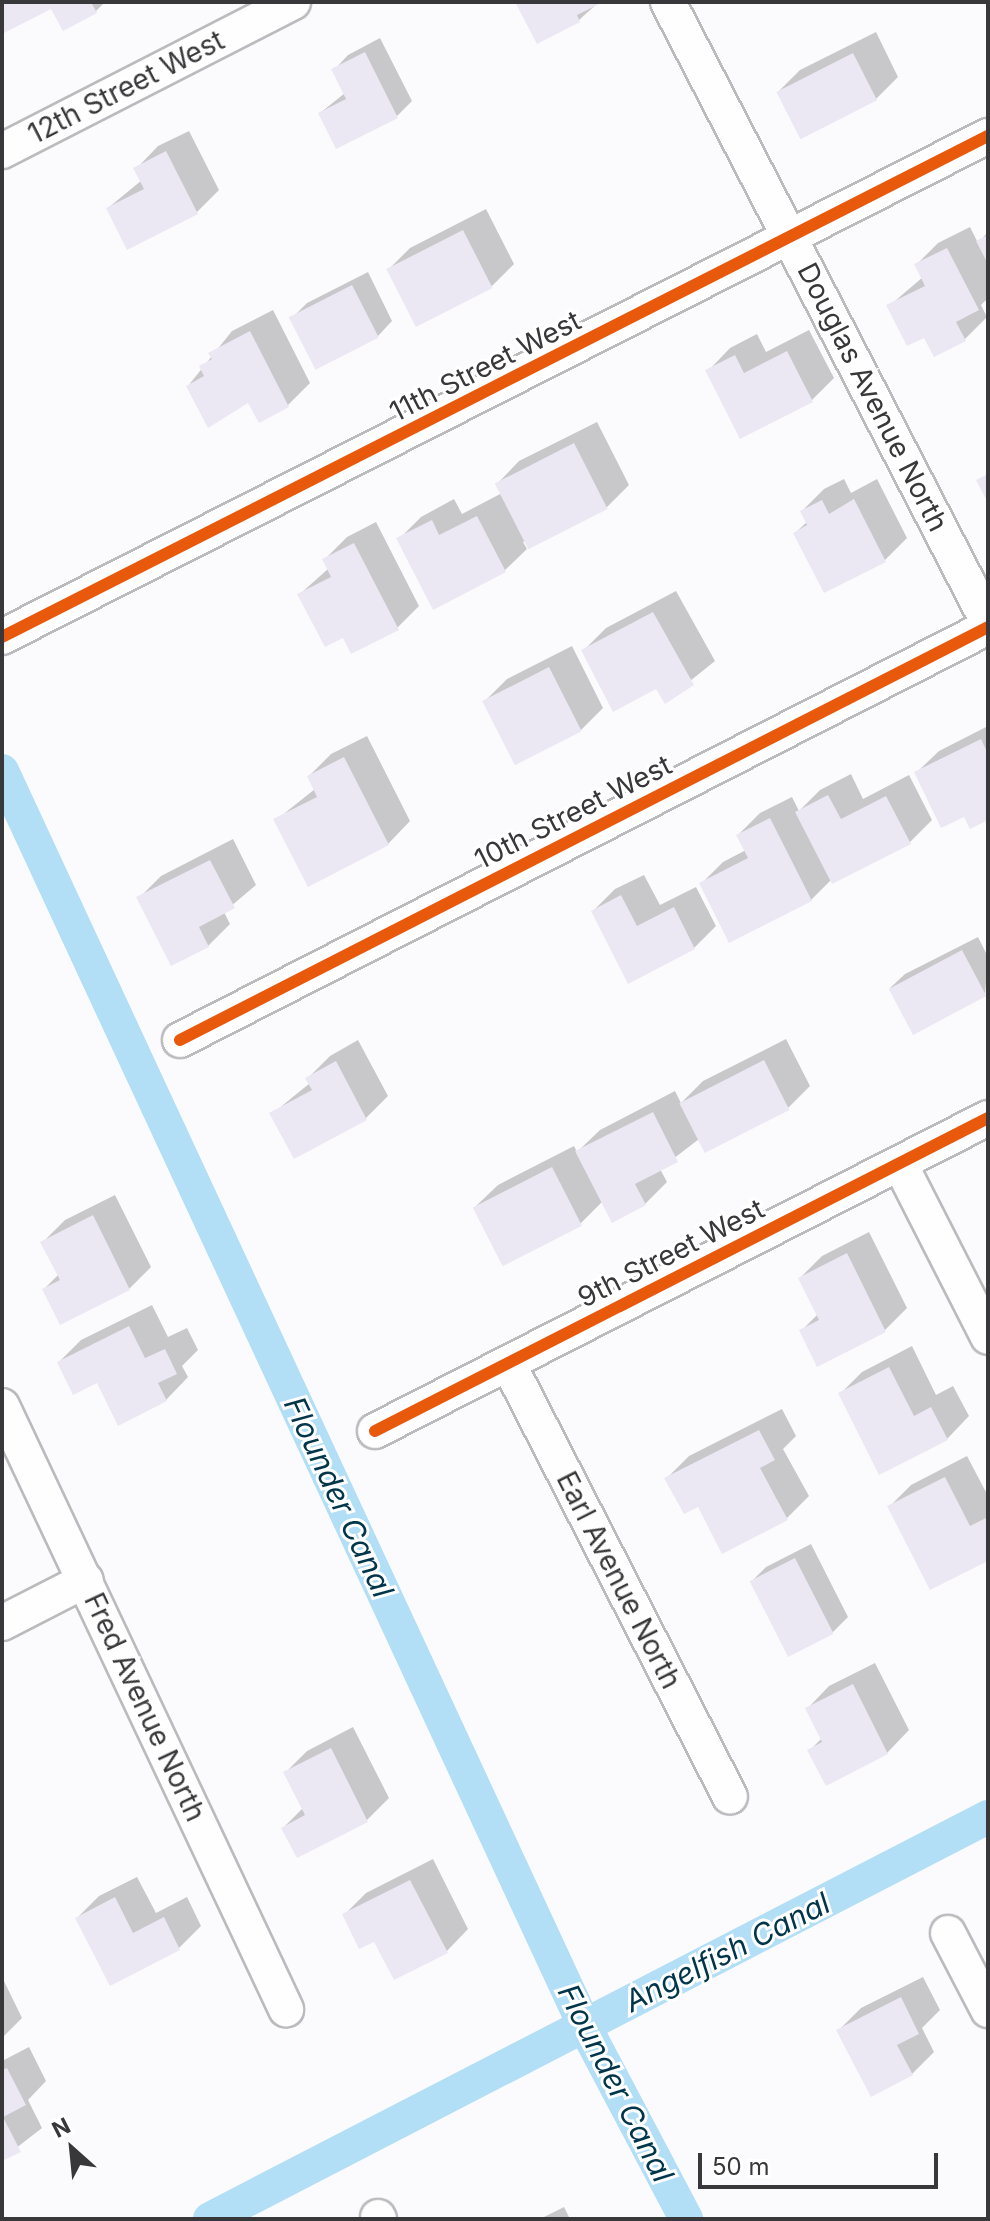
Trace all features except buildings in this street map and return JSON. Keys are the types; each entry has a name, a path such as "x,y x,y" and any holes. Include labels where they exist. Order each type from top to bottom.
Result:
{"street":[{"name":"12th Street West","path":"2,151 293,2"},
{"name":"Douglas Avenue North","path":"668,2 988,624"},
{"name":"11th Street West","path":"2,637 988,136"},
{"name":"10th Street West","path":"180,1040 988,624"},
{"name":"9th Street West","path":"375,1431 988,1118"},
{"path":"900,1164 988,1337"},
{"name":"Earl Avenue North","path":"508,1363 730,1796"},
{"name":"Fred Avenue North","path":"2,1406 286,2009"},
{"path":"2,1623 86,1580"},
{"path":"948,1933 988,2010"}],"waterway":[{"name":"Flounder Canal","path":"2,771 586,2029 686,2219"},
{"name":"Angelfish Canal","path":"210,2219 988,1817"}],"cycle path":[{"path":"2,637 988,136"},
{"path":"180,1040 988,627"},
{"path":"375,1431 988,1118"}]}
